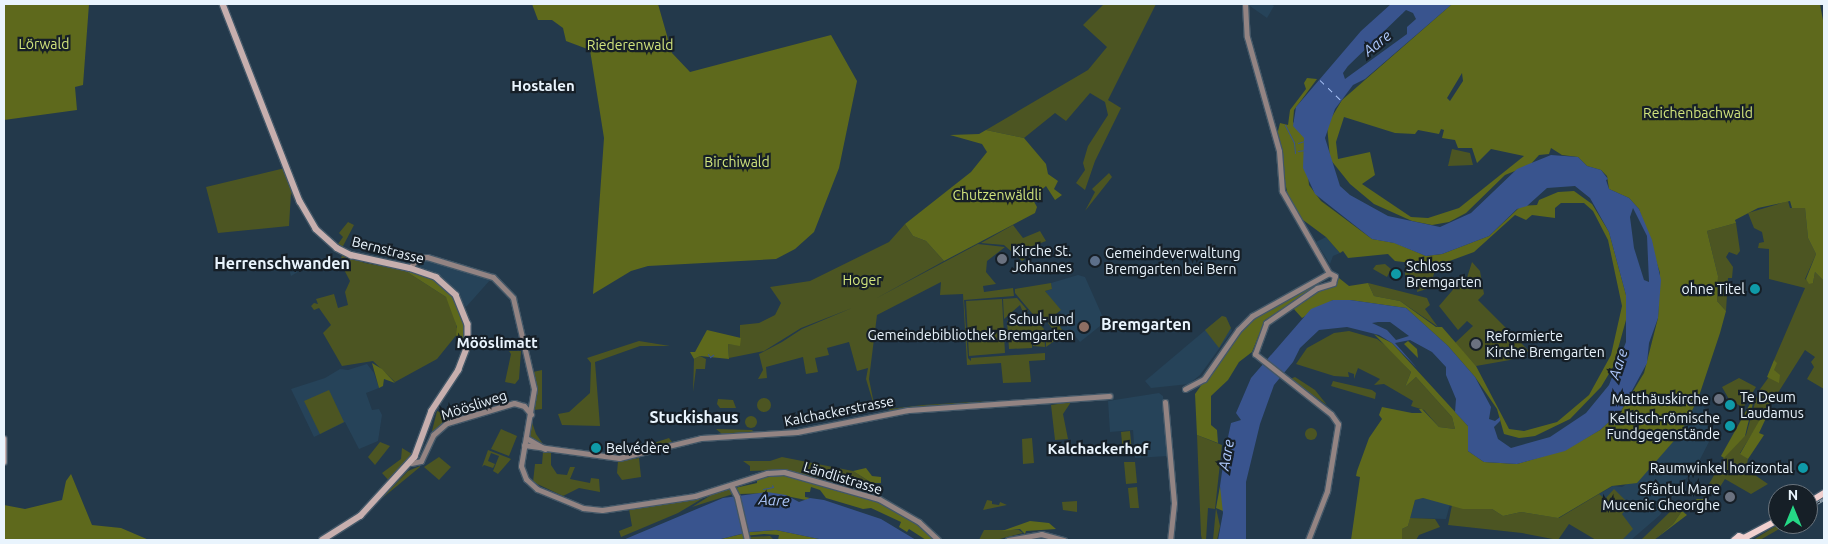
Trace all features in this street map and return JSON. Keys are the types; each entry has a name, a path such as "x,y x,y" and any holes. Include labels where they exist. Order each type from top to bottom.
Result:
{"main road":[{"name":"Bernstrasse","path":"223,4 300,202 311,222 327,240 345,253 367,261 410,268 433,276 453,291 464,309 469,331 459,370 432,411 423,441 412,464 361,516 323,540"},
{"path":"4,439 4,462"},
{"path":"1734,540 1738,537 1746,539 1768,527"}],"street":[{"path":"1245,4 1246,32 1279,151 1282,191 1329,272 1334,276 1333,283 1317,288 1264,325 1255,353 1259,359 1331,414 1339,430 1328,491 1308,540"},
{"name":"Ländlistrasse","path":"410,268 416,258 426,257 486,275 506,288 516,305 532,376 534,396 521,466 529,483 588,510 611,510 695,496 780,472 860,492 915,519 938,540"},
{"path":"1185,389 1204,379 1238,330 1252,316 1329,272"},
{"name":"Kalchackerstrasse","path":"524,445 619,458 692,439 797,432 908,410 1110,396"},
{"path":"1165,402 1174,503 1170,540"},
{"name":"Möösliweg","path":"412,464 422,458 433,435 447,423 512,403 522,405 531,414"},
{"name":"Kalchackerstrasse","path":"526,438 545,449"},
{"path":"732,487 747,540"},
{"path":"1008,540 1041,534 1064,540"}],"shaded area":[{"path":"1247,4 1271,4 1274,6 1267,18"},
{"path":"1326,237 1340,253 1333,256 1330,264 1316,242"},
{"path":"293,257 301,270 291,276 288,266"},
{"path":"420,260 430,261 491,279 466,307 449,284 420,267"},
{"path":"1078,275 1085,277 1105,322 1080,342 1075,336 1071,340 1059,327 1066,321 1045,291 1052,289 1051,283"},
{"path":"1222,316 1226,317 1232,331 1200,375 1189,384 1151,388 1145,381"},
{"path":"367,364 374,373 379,388 366,393 372,410 379,409 382,415 378,441 359,449 345,422 314,437 291,389 325,378 340,369 348,370"},
{"path":"1159,393 1163,396 1168,456 1135,458 1133,430 1110,432 1108,401"},
{"path":"1698,399 1711,417 1715,430 1691,477 1688,476 1660,515 1631,540 1596,540 1599,494 1613,486 1622,487 1645,473 1680,434"},
{"path":"1423,498 1450,504 1446,519 1410,518 1415,500"}],"green space":[{"name":"Lörwald","path":"4,4 89,4 83,85 75,87 77,110 4,120"},
{"name":"Birchiwald","path":"532,4 658,4 672,53 690,72 831,35 857,81 839,168 814,232 795,249 776,259 648,266 631,271 593,294 604,138 590,50 566,41 563,28 552,20 538,20"},
{"path":"1104,4 1156,4 1108,100 1121,108 1095,161 1085,190 1076,183 1085,170 1083,163 1088,146 1108,115 1105,102 1090,93 1066,121 1055,113 1024,138 986,130 1088,70 1107,47 1083,25"},
{"name":"Reichenbachwald","path":"1452,4 1820,4 1824,26 1824,281 1815,272 1813,283 1809,284 1806,279 1816,254 1808,238 1805,208 1792,208 1790,201 1758,208 1735,220 1736,223 1707,231 1718,276 1717,301 1726,311 1720,333 1698,399 1680,434 1637,483 1612,486 1558,518 1521,512 1503,516 1492,509 1463,509 1423,498 1415,500 1408,526 1402,529 1402,540 1351,540 1360,477 1356,476 1357,471 1369,438 1382,419 1379,415 1382,407 1412,413 1422,413 1419,409 1422,409 1439,427 1455,429 1452,417 1416,377 1405,387 1411,372 1374,334 1392,343 1468,426 1468,451 1484,462 1517,464 1567,449 1600,430 1621,411 1644,373 1658,318 1660,273 1639,209 1629,198 1609,189 1607,176 1601,170 1587,166 1578,157 1562,155 1551,148 1549,154 1539,155 1530,165 1505,175 1466,213 1449,222 1432,225 1412,221 1374,204 1350,184 1330,159 1327,125 1342,100","holes":["1462,73 1463,81 1450,101 1447,98","1344,117 1395,133 1415,134 1418,130 1439,134 1441,129 1444,130 1442,138 1455,140 1458,148 1472,148 1477,163 1491,149 1524,156 1459,208 1428,218 1411,217 1362,184 1375,175 1370,152 1338,159 1336,142"]},
{"path":"1307,78 1317,79 1294,110 1293,122 1304,137 1309,185 1321,201 1372,239 1395,243 1426,256 1442,254 1489,236 1521,206 1537,205 1539,200 1558,192 1574,191 1592,204 1609,232 1626,295 1626,320 1613,367 1601,387 1570,419 1535,436 1519,438 1504,434 1497,409 1475,377 1448,346 1406,308 1350,300 1333,300 1302,318 1292,307 1318,290 1334,286 1339,278 1349,286 1368,283 1374,296 1400,301 1436,327 1442,327 1476,366 1509,429 1524,431 1557,422 1589,395 1611,355 1622,306 1608,240 1593,211 1584,203 1561,203 1555,208 1555,218 1532,215 1526,220 1515,215 1474,252 1436,266 1395,261 1388,254 1348,258 1343,251 1340,253 1326,237 1299,217 1289,200 1284,178 1277,135 1280,123 1288,125 1290,110 1306,89 1304,83"},
{"name":"Chutzenwäldli","path":"986,130 1024,138 1046,164 1048,174 1058,181 1054,189 1062,195 1055,200 1046,186 1032,198 1037,207 1035,213 944,261 926,241 913,236 905,224 971,172 987,152 982,144 950,135 979,134"},
{"path":"1452,149 1470,153 1473,165 1448,166"},
{"path":"285,168 300,211 291,193 289,226 218,233 206,187"},
{"path":"1109,173 1112,177 1085,211 1095,192 1092,189"},
{"path":"1788,201 1790,208 1805,208 1808,238 1816,254 1805,279 1813,283 1815,272 1824,281 1824,389 1807,379 1814,367 1811,362 1815,357 1805,350 1740,453 1748,459 1746,469 1768,484 1751,494 1725,479 1718,490 1709,484 1727,452 1746,435 1758,392 1774,370 1774,360 1805,288 1769,279 1769,249 1758,248 1759,243 1764,242 1762,232 1754,228 1748,213"},
{"path":"348,222 354,225 342,248 331,241 338,244 343,237 339,233"},
{"path":"1736,223 1740,251 1737,255 1729,252 1726,257 1733,267 1732,278 1728,278 1726,311 1717,301 1718,276 1707,231"},
{"name":"Hoger","path":"905,224 913,236 926,241 944,261 875,299 978,244 1005,247 987,261 986,272 996,284 983,286 984,292 1013,288 1014,296 964,300 968,358 971,361 971,358 1045,353 1045,360 1029,361 1031,382 1003,383 1001,363 967,365 963,294 940,295 941,282 877,315 869,379 875,409 866,379 868,368 857,371 849,342 827,348 829,355 815,358 818,372 806,374 803,357 766,367 767,378 758,379 763,370 759,354 802,329 852,308 801,328 764,351 729,358 728,344 740,345 740,325 759,323 775,315 781,303 770,287 810,281 889,242"},
{"path":"1013,225 1023,238 1040,231 1046,241 1022,250 1025,259 1022,261 1004,245 981,243"},
{"path":"342,255 365,263 404,270 446,297 452,306 458,333 437,359 395,382 373,361 342,366 323,333 331,325 319,308 314,310 311,306 314,303 318,304 316,299 334,294 338,308 348,305 345,292 350,281 340,262"},
{"path":"1472,262 1480,271 1484,294 1478,300 1529,351 1510,360 1476,366 1455,343 1473,326 1467,321 1458,330 1439,306 1457,285 1466,281"},
{"path":"1406,263 1436,266 1430,288 1417,292 1418,285 1405,281 1405,266 1422,269"},
{"path":"1385,264 1391,269 1387,277 1373,269 1376,265"},
{"path":"404,270 434,280 453,297 465,324 465,347 456,336 457,327 446,297"},
{"path":"1051,283 1052,289 1045,291 1061,310 1042,325 1015,293 1015,289"},
{"path":"1368,283 1427,298 1430,305 1425,309 1438,327 1400,301 1374,296"},
{"path":"1313,284 1316,287 1265,320 1252,352 1239,362 1228,380 1211,396 1211,425 1217,430 1218,443 1197,435 1195,394 1239,332 1254,318"},
{"path":"1017,298 1028,311 1024,315 1020,305 1004,319 1003,299"},
{"path":"1002,299 1005,353 969,356 966,301"},
{"path":"1059,314 1066,321 1060,327 1065,333 1046,347 1046,339 1054,331 1048,323"},
{"path":"1222,316 1226,317 1231,328 1219,348 1205,330"},
{"path":"1035,319 1044,329 1045,347 1033,346 1032,334 1032,348 1009,349 1007,321"},
{"path":"707,330 741,338 740,346 728,344 729,359 700,356 694,359 690,352 695,352"},
{"path":"1349,331 1377,339 1389,348 1411,372 1405,387 1416,377 1452,417 1455,429 1439,427 1424,410 1411,406 1413,401 1384,384 1374,385 1380,379 1358,368 1354,379 1354,374 1348,372 1349,377 1334,376 1296,364 1307,348 1334,333"},
{"path":"639,341 670,346 640,346 595,362 600,426 562,425 558,414 569,412 590,393 591,363 587,358"},
{"path":"1408,341 1417,349 1418,358 1404,344"},
{"path":"509,351 521,351 519,379 515,384 505,382 511,354"},
{"path":"700,356 706,359 705,369 696,369 693,392 694,359"},
{"path":"1774,360 1777,363 1774,370 1780,375 1779,383 1767,377"},
{"path":"372,363 382,369 395,383 384,379 383,386 379,388"},
{"path":"542,370 542,409 534,410 536,388 533,372"},
{"path":"1295,377 1315,390 1327,405 1290,379"},
{"path":"1739,378 1756,387 1743,408 1737,404 1734,408 1722,387"},
{"path":"1333,381 1372,390 1376,393 1375,399 1331,386"},
{"path":"329,390 344,422 320,434 304,401"},
{"path":"1755,395 1745,436 1724,458 1721,456"},
{"path":"764,398 769,400 771,405 769,410 764,412 759,410 757,405 759,400"},
{"path":"718,399 733,400 736,408 720,408 717,404"},
{"path":"989,401 890,411 889,409 923,405"},
{"path":"1071,402 1063,414 1068,439 1055,440 1051,405"},
{"path":"437,411 455,418 432,432 432,431"},
{"path":"749,416 753,416 757,422 753,428 749,428 745,424 745,420"},
{"path":"1762,416 1766,418 1759,433 1764,435 1748,459 1740,454"},
{"path":"532,422 536,434 543,444 530,436"},
{"path":"1309,428 1313,428 1317,434 1313,440 1309,440 1305,436 1305,432"},
{"path":"501,429 517,436 509,456 491,449"},
{"path":"716,429 752,430 754,432 722,434"},
{"path":"1130,431 1132,453 1123,454 1121,432"},
{"path":"1197,435 1222,445 1215,509 1208,508 1206,540 1202,540 1201,535"},
{"path":"669,438 672,442 646,451 620,454"},
{"path":"1032,438 1034,463 1023,464 1022,439"},
{"path":"380,442 390,446 375,465 368,457"},
{"path":"402,448 412,454 390,482 382,473 401,459"},
{"path":"488,450 511,459 498,474 493,471 499,456 491,453 488,461 495,464 493,468 484,465 482,467"},
{"path":"543,452 551,453 551,465 557,474 567,475 570,467 575,467 570,479 590,483 591,478 599,479 600,492 579,488 563,496 533,482 535,464 542,464"},
{"path":"439,457 451,467 439,480 424,467"},
{"path":"782,457 853,471 872,483 884,486 862,485 861,489 786,470 750,471 750,466 743,461 770,461"},
{"path":"639,458 641,477 622,480 617,473 618,461"},
{"path":"1124,462 1135,462 1137,483 1126,484"},
{"path":"420,467 380,500 408,471"},
{"path":"866,468 872,476 881,477 881,483 872,483 853,471"},
{"path":"71,474 92,525 121,528 149,540 4,540 4,505 25,509 62,500 66,481"},
{"path":"785,474 874,499 917,523 936,540 926,540 909,529 907,532 899,527 901,522 871,508 863,509 826,498 820,490 811,487 810,492 805,492 805,497 810,498 806,500 771,493 739,494 735,488 757,483 757,478"},
{"path":"1714,484 1718,490 1706,497 1704,508 1686,511 1683,509 1697,499 1703,499 1707,486"},
{"path":"1220,486 1223,500 1223,511 1216,508"},
{"path":"1137,487 1139,508 1130,508 1128,488"},
{"path":"730,489 733,494 692,507 716,492"},
{"path":"1614,489 1630,505 1622,514 1633,529 1622,540 1596,540 1569,524 1558,540 1522,533 1448,525 1452,505 1492,509 1503,516 1521,512 1559,518 1599,494 1605,499"},
{"path":"710,494 678,513 621,537 619,531 632,526 629,509"},
{"path":"987,500 992,501 992,504 999,505 1000,502 1007,505 983,510"},
{"path":"1077,501 1077,512 1063,510 1062,502"},
{"path":"1676,506 1682,511 1673,524 1654,540 1641,540"},
{"path":"1216,508 1220,526 1217,540 1213,540"},
{"path":"1682,511 1687,515 1654,540 1673,524"},
{"path":"1410,518 1435,519 1440,527 1419,535 1416,540 1402,540 1402,529 1408,526"},
{"path":"1030,521 1049,523 1056,529 1026,531 1025,534 1020,529 1002,531"},
{"path":"776,530 824,540 778,540 779,535 764,534 744,536 744,540 717,540 750,532"},
{"path":"984,530 1019,530 1023,533 996,540 979,540"},
{"path":"1768,531 1768,534 1770,534 1760,540 1753,540"},
{"path":"770,536 774,540 749,540 749,537"}],"water":[{"name":"Aare","path":"1391,4 1452,4 1365,79 1353,85 1335,109 1325,138 1340,186 1350,195 1388,216 1440,227 1471,213 1517,169 1551,155 1578,157 1587,166 1601,170 1608,179 1606,180 1609,189 1629,198 1639,209 1652,240 1661,280 1658,318 1649,343 1647,363 1621,411 1600,430 1565,451 1517,464 1484,462 1468,451 1468,426 1455,412 1456,399 1446,375 1446,367 1432,352 1410,340 1395,343 1417,368 1392,343 1379,335 1347,327 1319,330 1300,348 1293,362 1274,385 1260,424 1246,482 1246,540 1218,540 1223,513 1220,486 1226,444 1231,442 1228,437 1231,423 1241,420 1236,413 1251,378 1311,309 1333,300 1350,300 1406,308 1448,346 1475,377 1491,407 1489,419 1495,421 1500,417 1500,421 1494,427 1498,439 1511,448 1550,437 1586,413 1609,385 1626,342 1626,295 1609,232 1590,198 1575,186 1547,188 1527,206 1517,209 1489,236 1442,254 1426,256 1394,243 1372,239 1315,194 1303,168 1304,138 1293,126 1296,107 1361,31","holes":["1406,10 1413,13 1416,19 1407,27 1407,34 1345,79 1343,73 1348,66","1633,208 1647,236 1649,282 1644,280 1634,248 1630,217","1390,322 1409,336 1396,340 1387,330 1372,323"]},
{"name":"Aare","path":"767,492 786,495 799,502 810,498 824,500 881,519 916,540 824,540 776,530 749,532 717,540 623,540 723,498"}],"waterway":[{"path":"1285,125 1294,143 1295,153"},
{"path":"1298,143 1304,141"},
{"path":"1298,151 1305,150"},
{"path":"708,354 710,357 713,355"},
{"name":"Aare","path":"763,489 773,487 772,485"}],"ferry route":[{"path":"1320,80 1340,99"}],"railway":[{"path":"1818,502 1824,499"}],"place":[{"name":"Kirche St. Johannes","path":"1002,259"},
{"name":"Gemeindeverwaltung Bremgarten bei Bern","path":"1095,261"},
{"name":"Schloss Bremgarten","path":"1396,274"},
{"name":"ohne Titel","path":"1755,289"},
{"name":"Schul- und Gemeindebibliothek Bremgarten","path":"1084,327"},
{"name":"Reformierte Kirche Bremgarten","path":"1476,344"},
{"name":"Matthäuskirche","path":"1719,399"},
{"name":"Te Deum Laudamus","path":"1730,405"},
{"name":"Keltisch-römische Fundgegenstände","path":"1730,426"},
{"name":"Belvédère","path":"596,448"},
{"name":"Raumwinkel horizontal","path":"1803,468"},
{"name":"Sfântul Mare Mucenic Gheorghe","path":"1730,497"}],"district":[{"name":"Hostalen","path":"543,86"},
{"name":"Herrenschwanden","path":"282,263"},
{"name":"Bremgarten","path":"1146,324"},
{"name":"Mööslimatt","path":"497,343"},
{"name":"Stuckishaus","path":"694,417"},
{"name":"Kalchackerhof","path":"1098,449"}],"park label":[{"name":"Riederenwald","path":"630,45"}]}
